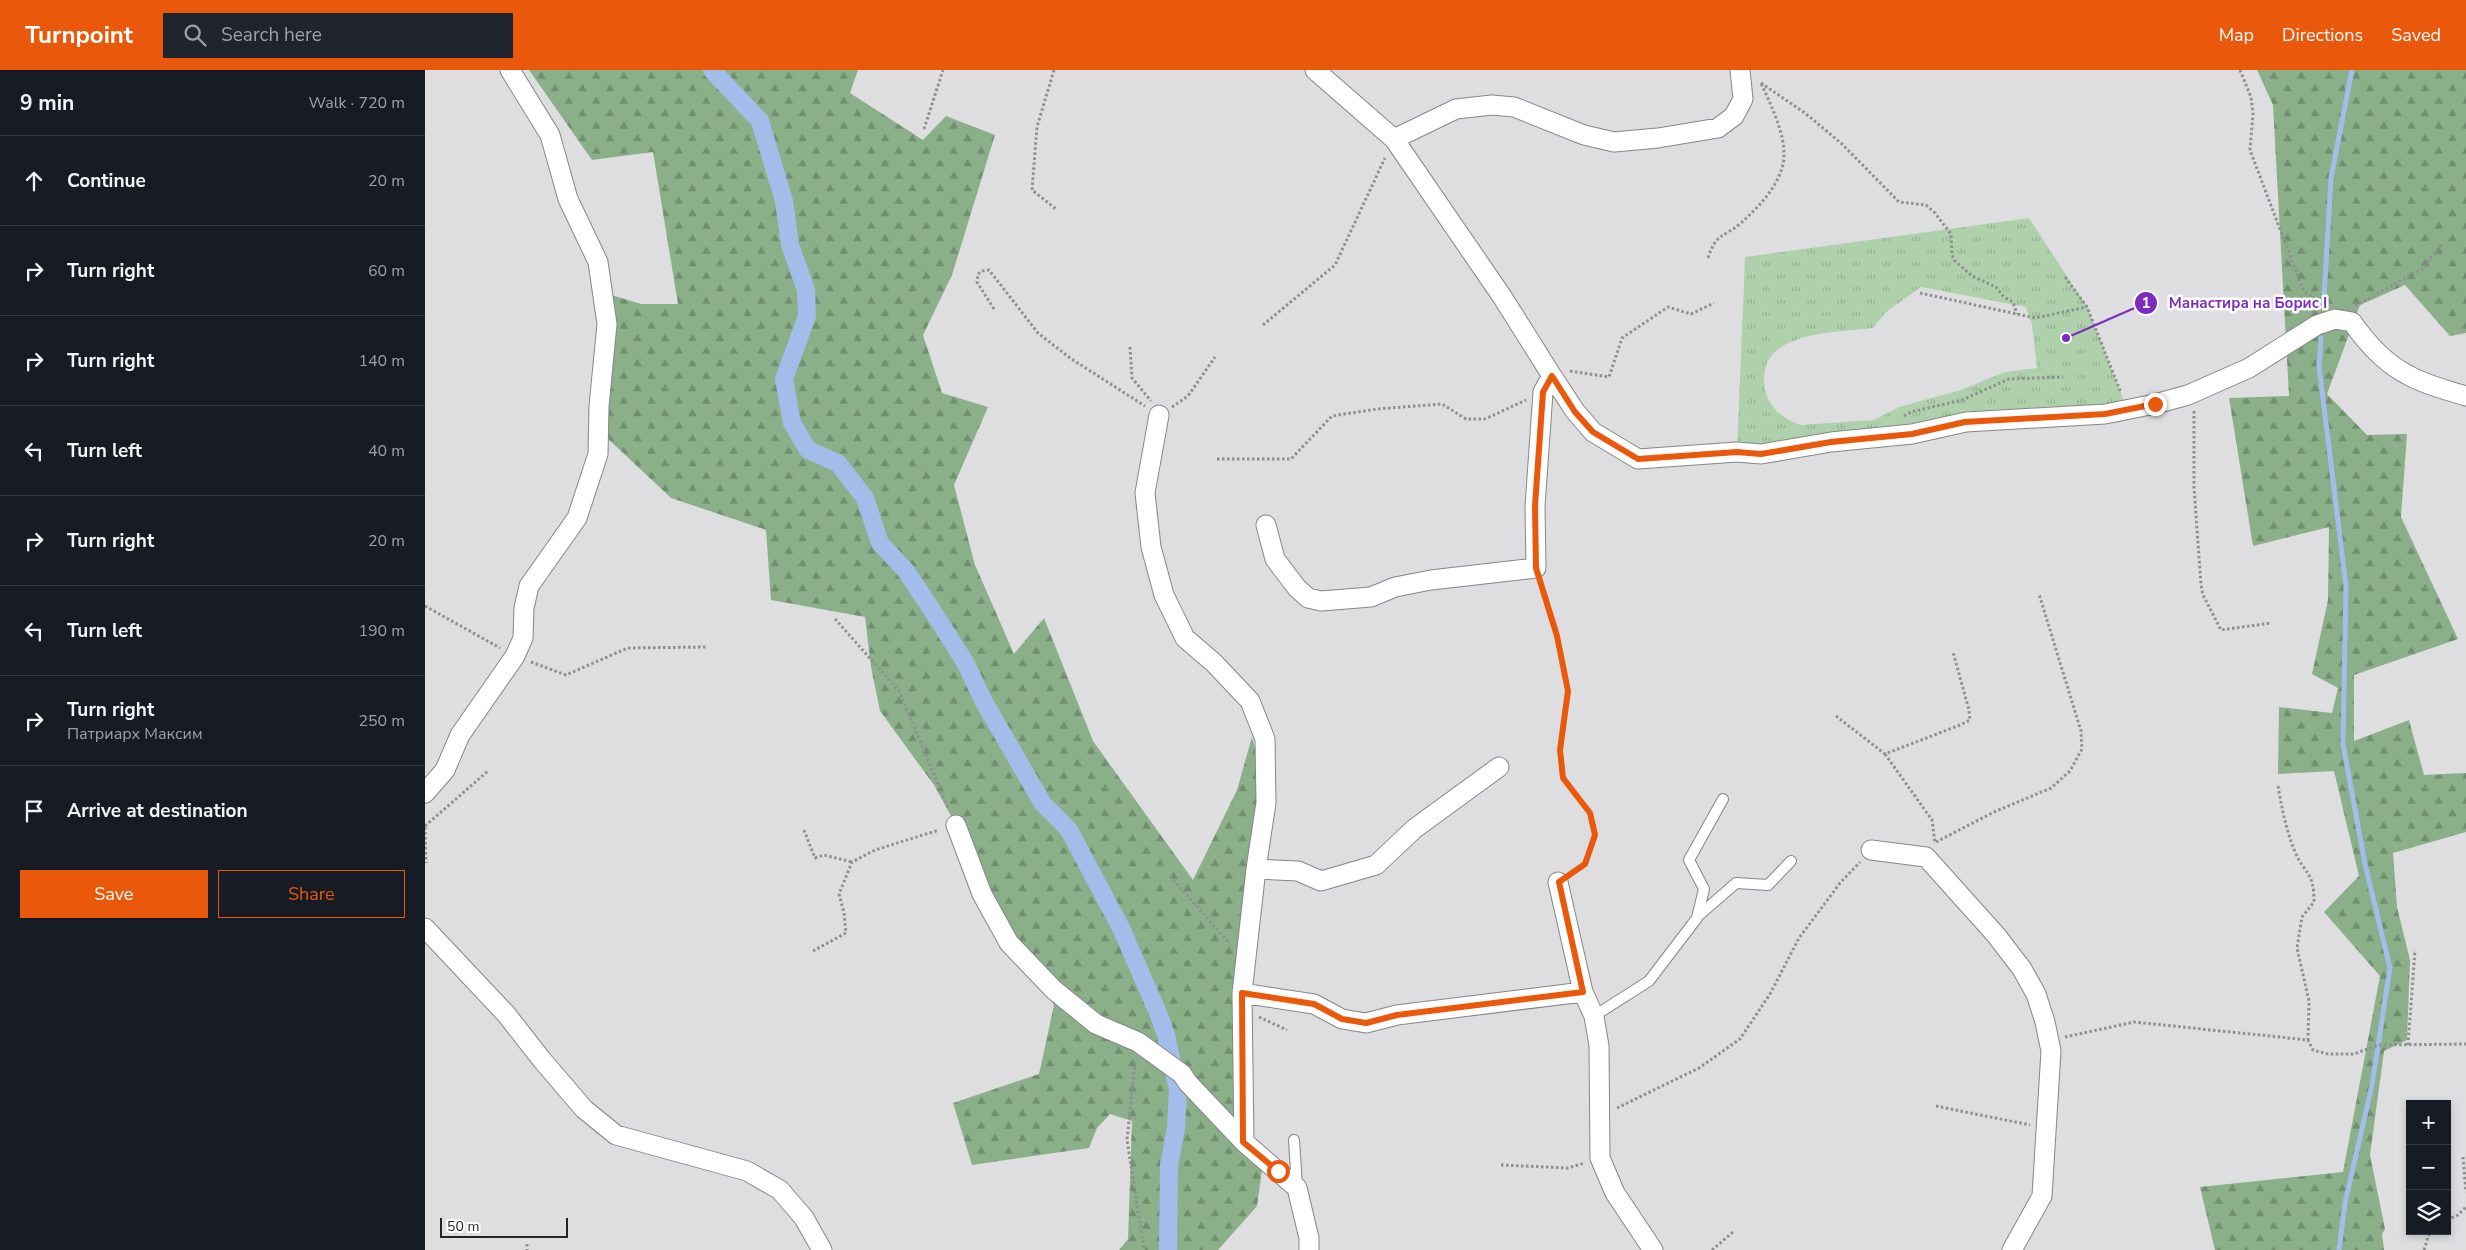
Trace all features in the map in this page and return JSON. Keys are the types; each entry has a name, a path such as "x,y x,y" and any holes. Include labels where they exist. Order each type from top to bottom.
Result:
{"street":[{"path":"425,793 445,770 460,735 515,656 523,638 524,608 529,586 577,518 598,454 599,406 607,324 597,262 568,199 550,135 510,70"},
{"path":"1315,70 1394,139 1503,298 1575,412 1593,432 1638,459 1737,452 1761,454 1831,442 1912,434 1965,422 2105,414 2155,404 2197,391 2249,368 2304,332 2335,319 2352,322 2361,334 2408,376 2466,396"},
{"path":"1394,139 1456,109 1492,105 1513,107 1584,135 1614,142 1658,138 1718,128 1734,116 1743,99 1747,74"},
{"path":"1266,525 1275,559 1297,588 1308,598 1321,601 1371,597 1395,586 1431,580 1536,568 1535,506 1543,392 1552,376"},
{"path":"1159,415 1145,493 1151,546 1164,595 1185,638 1214,663 1250,701 1265,739 1266,803 1256,870 1242,1001 1243,1142"},
{"path":"1256,870 1298,871 1321,881 1377,865 1414,829 1499,767"},
{"path":"956,825 982,894 1009,943 1054,990 1096,1024 1138,1042 1182,1074 1188,1083 1243,1142 1297,1188 1309,1238 1309,1250"},
{"path":"1871,850 1931,849 2022,969 2035,994 2051,1051 2042,1196 2013,1250"},
{"path":"1559,882 1583,992 1594,1016 1599,1046 1600,1158 1615,1193 1653,1250"},
{"path":"425,928 506,1014 542,1060 585,1109 616,1135 747,1171 780,1190 804,1218 822,1250"},
{"path":"1242,1001 1314,1004 1342,1019 1366,1023 1397,1015 1583,992"}],"lane":[{"path":"1697,918 1704,889 1689,860 1723,799"},
{"path":"1594,1016 1649,981 1697,918 1735,883 1768,885 1791,861"},
{"path":"1294,1140 1297,1188"}],"path":[{"path":"924,129 943,70"},
{"path":"1054,70 1037,127 1032,190 1056,209"},
{"path":"2240,70 2251,96 2253,114 2250,150 2303,290 2311,299"},
{"path":"1747,74 1805,113 1842,144 1899,202 1926,205 1935,213 1951,234 1952,255 1955,261 1972,276 1996,287 2003,297 2013,302 2017,314"},
{"path":"1708,258 1713,242 1745,220 1766,197 1777,178 1784,156 1778,124 1761,83"},
{"path":"1263,325 1335,265 1394,139"},
{"path":"2343,320 2357,304 2399,284 2422,270 2442,244"},
{"path":"993,309 977,282 978,274 984,270 989,270 1038,333 1115,388 1159,415"},
{"path":"2065,277 2087,307 2127,409"},
{"path":"1920,293 2035,318 2087,307"},
{"path":"1552,376 1560,370 1609,377 1623,338 1668,307 1691,314 1714,303"},
{"path":"1130,346 1132,378 1159,415"},
{"path":"1159,415 1188,396 1215,357"},
{"path":"1912,434 1900,424 1903,417 1911,412 1962,400 2009,379 2063,377"},
{"path":"2197,391 2193,419 2194,487 2203,594 2221,630 2271,623"},
{"path":"1217,459 1291,459 1332,416 1377,409 1442,404 1466,419 1485,419 1543,392"},
{"path":"1536,568 1557,636 1568,691 1560,750 1563,778 1590,813 1595,835 1585,864 1559,882"},
{"path":"1931,849 1994,812 2051,788 2070,771 2082,750 2081,731 2069,697 2039,594"},
{"path":"425,606 515,656 566,675 628,648 707,647"},
{"path":"813,951 846,933 839,894 852,862 875,850 956,825 899,691 835,618"},
{"path":"1885,754 1969,720 1969,710 1953,652"},
{"path":"1836,716 1885,754 1932,820 1931,849"},
{"path":"426,863 425,826 488,771"},
{"path":"2278,786 2285,825 2297,855 2312,877 2314,887 2315,902 2302,917 2297,948 2309,1001 2308,1040 2313,1050 2328,1054 2353,1054 2378,1045 2466,1044"},
{"path":"804,830 815,858 824,855 852,862"},
{"path":"1601,1116 1699,1068 1739,1039 1770,994 1799,938 1840,883 1871,850"},
{"path":"1170,876 1246,961"},
{"path":"2408,1045 2415,950"},
{"path":"1242,1001 1287,1030"},
{"path":"2049,1040 2134,1022 2308,1040"},
{"path":"1138,1042 1127,1140 1144,1250"},
{"path":"1936,1106 2047,1129"},
{"path":"2463,1157 2466,1192"},
{"path":"1501,1165 1568,1168 1600,1158"},
{"path":"2451,1218 2458,1215 2466,1207"},
{"path":"1712,1250 1733,1232"},
{"path":"2424,1250 2423,1245 2428,1235"},
{"path":"527,1244 527,1250"}],"green space":[{"path":"529,70 858,70 850,93 923,140 946,116 995,135 952,275 923,335 942,393 988,407 954,485 975,565 1014,654 1044,618 1093,741 1193,880 1237,790 1252,737 1264,783 1236,1136 1262,1170 1257,1206 1218,1250 1119,1250 1128,1239 1132,1121 1110,1114 1097,1128 1089,1148 972,1165 953,1103 1039,1074 1054,1005 1005,940 973,856 934,785 880,711 871,667 865,617 771,600 766,530 671,498 605,436 608,294 641,304 678,304 653,152 592,160"},
{"path":"2257,70 2466,70 2466,333 2450,336 2405,285 2360,305 2327,394 2367,435 2407,434 2401,517 2458,639 2354,675 2354,741 2409,720 2424,775 2466,773 2466,832 2393,853 2397,907 2410,960 2407,1040 2384,1051 2370,1155 2385,1229 2382,1234 2384,1250 2215,1250 2200,1187 2343,1172 2380,976 2324,912 2359,876 2334,771 2278,774 2279,707 2332,713 2338,688 2312,674 2328,600 2329,527 2253,546 2229,398 2289,396 2273,105"},
{"path":"2029,218 2087,307 2127,409 1737,452 1745,257","holes":["1921,287 2026,307 2032,325 2037,368 2005,372 1961,390 1899,407 1874,420 1801,425 1779,414 1768,399 1764,372 1771,357 1783,346 1818,334 1873,328 1886,312"]}],"waterway":[{"path":"712,70 760,121 784,201 790,245 806,290 807,316 784,379 792,423 808,450 838,463 865,498 880,543 906,571 965,662 984,702 1043,804 1069,830 1121,928 1158,1013 1166,1035 1178,1091 1176,1128 1169,1165 1168,1250"},
{"path":"2324,297 2331,178 2352,70"},
{"path":"2321,338 2319,366 2346,586 2343,744 2365,864 2390,968 2372,1085 2345,1203 2339,1250"}],"place":[{"name":"Манастира на Борис І","path":"2066,338"}],"route":[{"path":"1278,1171 1243,1142 1242,993 1314,1004 1342,1019 1366,1023 1397,1015 1583,992 1559,882 1585,864 1595,835 1590,813 1563,778 1560,750 1568,691 1557,636 1536,568 1535,506 1543,392 1552,376 1575,412 1593,432 1638,459 1737,452 1761,454 1831,442 1912,434 1965,422 2105,414 2155,404"}]}
